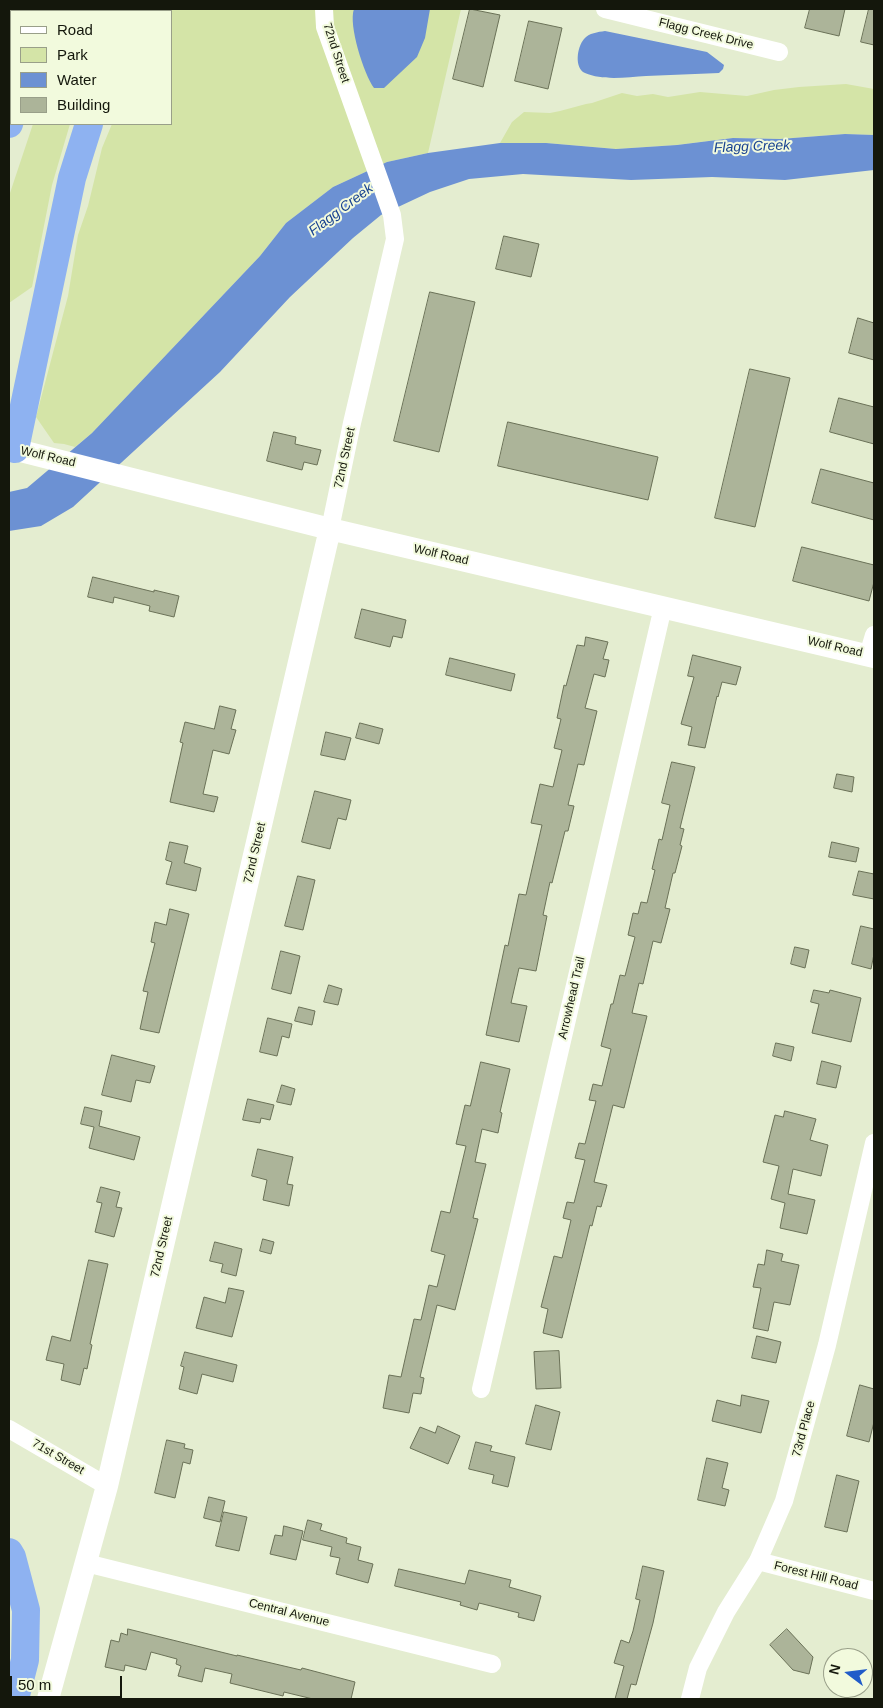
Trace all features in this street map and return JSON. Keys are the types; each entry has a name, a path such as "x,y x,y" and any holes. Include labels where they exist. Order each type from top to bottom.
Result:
{"highway":[{"path":"12,449 72,178 89,125"},
{"path":"9,1552 26,1610 25,1660 15,1699"}],"street":[{"name":"72nd Street","path":"48,1699 106,1486 330,529 352,423 395,238 392,215 325,27 324,9"},
{"name":"Flagg Creek Drive","path":"605,9 779,52"},
{"name":"Wolf Road","path":"12,449 151,482 330,529 663,607 872,649"},
{"name":"Arrowhead Trail","path":"481,1389 663,607"},
{"name":"73rd Place","path":"690,1699 698,1668 726,1612 758,1561 784,1501 827,1345 874,1143"},
{"name":"71st Street","path":"9,1429 106,1486"},
{"name":"Forest Hill Road","path":"758,1561 874,1591"},
{"name":"Central Avenue","path":"86,1564 492,1664"}],"green space":[{"path":"461,9 428,153 387,162 333,187 286,223 260,256 92,433 75,447 54,443 36,417 68,296 78,235 88,206 102,148 112,125 172,125 172,10 146,10"},
{"path":"846,84 874,89 874,135 845,134 780,139 733,138 677,145 616,149 546,143 500,143 512,122 524,112 550,113 592,103 622,93 637,96 653,94 668,97 700,92 747,96 774,90"},
{"path":"33,125 70,125 52,185 32,287 9,303 9,196"}],"water":[{"path":"354,9 430,9 425,38 417,57 384,88 374,88 366,72 355,37 353,26"},
{"path":"605,31 707,52 724,65 723,69 719,73 615,78 599,77 585,73 579,67 578,62 580,47 588,35"},
{"name":"Flagg Creek","path":"845,134 874,135 874,170 785,180 712,177 631,180 523,174 469,179 430,192 381,215 353,238 290,297 220,372 73,507 41,526 9,531 9,492 27,488 92,433 260,256 286,223 333,187 387,162 428,153 500,143 546,143 616,149 677,145 733,138 780,139"}],"building":[{"path":"470,9 500,15 483,87 453,79"},
{"path":"810,9 845,9 839,36 805,28"},
{"path":"869,9 874,9 874,45 861,42"},
{"path":"529,21 562,28 548,89 515,81"},
{"path":"504,236 539,244 531,277 496,269"},
{"path":"430,292 475,302 439,452 394,441"},
{"path":"858,318 874,323 874,360 849,353"},
{"path":"750,369 790,378 755,527 715,518"},
{"path":"839,398 874,407 874,444 830,432"},
{"path":"508,422 658,457 648,500 498,466"},
{"path":"274,432 296,437 295,444 321,450 317,465 304,462 302,470 267,461"},
{"path":"821,469 874,483 874,520 812,503"},
{"path":"802,547 874,565 874,582 869,601 793,581"},
{"path":"93,577 179,596 174,617 149,611 150,606 114,597 113,603 88,597"},
{"path":"362,609 406,620 402,638 393,636 390,647 355,638"},
{"path":"586,637 608,642 603,659 609,660 605,677 594,674 585,708 597,711 584,765 578,764 568,805 574,806 568,831 565,831 552,883 550,882 543,915 547,916 536,971 519,968 511,1003 527,1006 519,1042 486,1035 505,945 508,946 519,894 526,895 542,825 531,823 540,784 553,787 562,750 554,748 561,719 557,718 564,685 566,686 577,645 584,646"},
{"path":"693,655 741,667 736,685 722,682 705,748 688,745 692,727 681,724 694,677 688,676"},
{"path":"450,658 515,674 511,691 446,675"},
{"path":"220,706 236,710 231,729 236,730 229,754 213,750 203,794 218,797 214,812 170,802 183,743 180,742 185,722 214,729"},
{"path":"360,723 383,729 379,744 356,738"},
{"path":"326,732 351,738 345,760 321,755"},
{"path":"672,762 695,767 680,828 684,829 680,845 682,846 675,873 673,873 665,908 670,909 661,943 653,941 643,984 639,983 632,1013 647,1016 624,1108 613,1105 594,1182 607,1185 601,1207 597,1206 592,1226 590,1225 562,1338 543,1333 548,1309 541,1307 554,1256 562,1258 571,1220 563,1218 567,1202 574,1203 585,1160 575,1158 579,1143 585,1144 596,1101 589,1100 593,1084 602,1086 611,1049 601,1046 620,975 625,976 635,937 628,935 633,913 638,914 641,902 647,903 655,870 652,869 659,839 662,840 670,805 662,803"},
{"path":"837,774 854,777 852,792 834,788"},
{"path":"315,791 351,800 346,820 338,818 330,849 302,842"},
{"path":"170,842 188,846 184,863 201,868 196,891 166,884 172,862 166,860"},
{"path":"832,842 859,848 856,862 829,857"},
{"path":"859,871 874,874 874,899 853,895"},
{"path":"298,876 315,880 303,930 285,926"},
{"path":"170,909 189,914 159,1033 140,1029 148,992 143,991 155,943 151,942 155,922 166,925"},
{"path":"861,926 874,929 874,954 871,969 852,964"},
{"path":"795,947 809,950 805,968 791,964"},
{"path":"281,951 300,956 291,994 272,989"},
{"path":"329,985 342,989 338,1005 324,1002"},
{"path":"814,990 829,993 830,990 861,998 851,1042 812,1033 819,1004 811,1002"},
{"path":"299,1007 315,1011 312,1025 295,1021"},
{"path":"268,1018 292,1024 289,1038 282,1036 277,1056 260,1052"},
{"path":"776,1043 794,1047 791,1061 773,1056"},
{"path":"112,1055 155,1066 150,1083 136,1080 131,1102 102,1095"},
{"path":"822,1061 841,1066 836,1088 817,1084"},
{"path":"481,1062 510,1069 500,1112 502,1113 498,1133 482,1129 475,1162 486,1164 473,1218 478,1219 455,1310 437,1305 420,1377 424,1378 421,1394 413,1393 409,1413 383,1408 389,1375 401,1377 414,1319 421,1320 429,1285 437,1287 445,1255 431,1251 441,1211 450,1213 466,1146 456,1144 465,1105 470,1106"},
{"path":"282,1085 295,1089 291,1105 277,1102"},
{"path":"248,1099 274,1105 270,1120 261,1118 260,1123 243,1120"},
{"path":"85,1107 102,1111 99,1126 140,1137 134,1160 89,1148 94,1127 81,1124"},
{"path":"785,1111 816,1119 810,1140 828,1145 821,1176 793,1169 788,1194 815,1200 807,1234 780,1228 785,1203 771,1199 779,1166 763,1162 775,1115 783,1117"},
{"path":"258,1149 293,1157 287,1184 293,1185 289,1206 263,1200 267,1180 252,1176"},
{"path":"101,1187 120,1192 116,1207 122,1208 114,1237 95,1232 102,1203 97,1202"},
{"path":"263,1239 274,1242 271,1254 260,1251"},
{"path":"215,1242 242,1249 236,1276 221,1272 223,1264 210,1261"},
{"path":"767,1250 783,1254 781,1261 799,1265 790,1305 774,1302 768,1331 753,1328 761,1288 753,1287 758,1264 764,1265"},
{"path":"89,1260 108,1264 90,1344 92,1345 87,1369 84,1368 80,1385 61,1380 64,1364 46,1360 52,1336 70,1341"},
{"path":"229,1288 244,1291 232,1337 196,1328 204,1297 225,1303"},
{"path":"757,1336 781,1342 776,1363 752,1358"},
{"path":"559,1351 561,1388 536,1389 534,1352"},
{"path":"185,1352 237,1365 233,1382 202,1374 197,1394 179,1389 184,1367 181,1366"},
{"path":"860,1385 874,1389 874,1422 869,1442 847,1436"},
{"path":"742,1395 769,1401 761,1433 712,1421 717,1400 740,1406"},
{"path":"536,1405 560,1412 551,1450 526,1444"},
{"path":"438,1426 460,1436 448,1464 410,1448 420,1427 435,1433"},
{"path":"167,1440 185,1444 184,1448 193,1450 190,1464 183,1462 175,1498 155,1493"},
{"path":"476,1442 492,1446 490,1451 515,1457 508,1487 492,1483 494,1475 469,1469"},
{"path":"707,1458 728,1463 722,1488 729,1490 725,1506 698,1500"},
{"path":"837,1475 859,1481 847,1532 825,1527"},
{"path":"209,1497 225,1501 220,1522 204,1518"},
{"path":"224,1512 247,1517 239,1551 216,1546"},
{"path":"308,1520 322,1524 320,1530 347,1538 346,1543 361,1547 358,1560 373,1564 368,1583 336,1574 340,1558 330,1556 332,1547 303,1540"},
{"path":"284,1526 303,1531 296,1560 270,1554 275,1535 282,1536"},
{"path":"643,1566 664,1571 653,1623 636,1685 631,1684 627,1699 615,1699 624,1666 614,1663 621,1640 629,1643 633,1631 640,1600 636,1599"},
{"path":"399,1569 465,1584 469,1570 511,1580 509,1587 541,1596 534,1621 518,1617 519,1613 479,1603 477,1610 460,1605 461,1602 395,1586"},
{"path":"128,1629 237,1656 301,1670 302,1668 355,1682 351,1699 313,1699 284,1692 283,1696 230,1683 232,1674 205,1668 202,1682 178,1676 181,1666 176,1664 177,1659 151,1652 146,1670 125,1665 124,1671 105,1667 111,1640 119,1642 121,1633 127,1635"},
{"path":"787,1629 813,1657 809,1674 793,1670 770,1645"}]}
